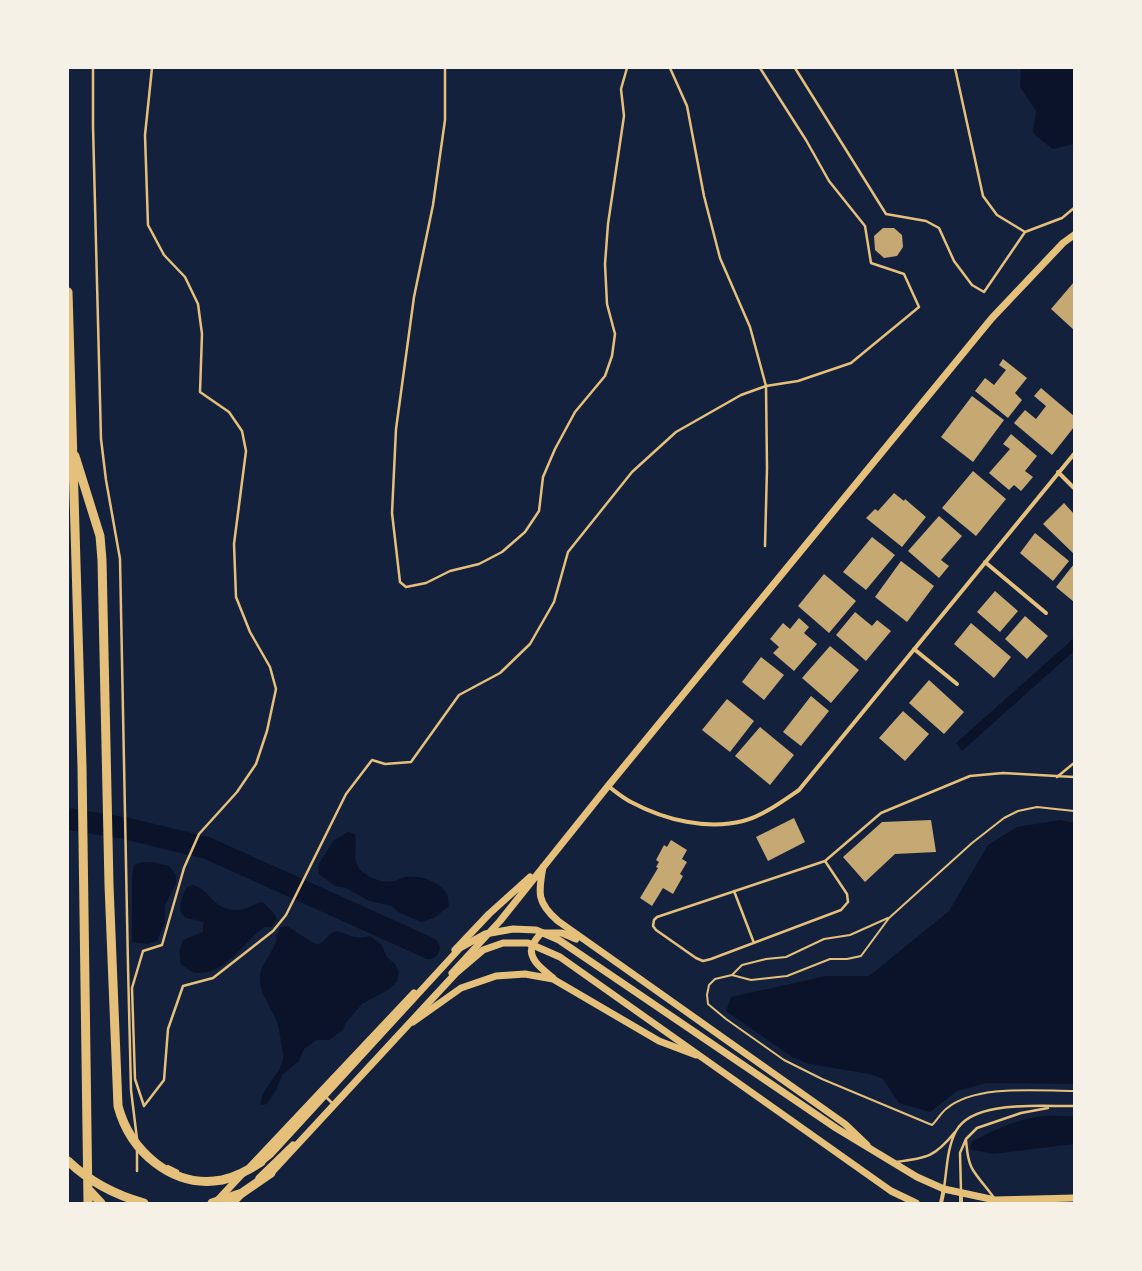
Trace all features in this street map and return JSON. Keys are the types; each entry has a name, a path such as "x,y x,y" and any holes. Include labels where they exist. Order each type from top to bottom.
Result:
{"highway":[{"path":"68,292 82,767 88,1203"},
{"path":"72,445 100,536 113,1016 116,1085 120,1115 130,1136 142,1152 164,1169 185,1178 222,1180 248,1170 261,1162"},
{"path":"68,1161 79,1172 106,1189 122,1197 144,1203"},
{"path":"214,1203 242,1193 271,1173"},
{"path":"88,1189 101,1203"}],"street":[{"path":"235,1201 309,1130 500,921 608,786 992,318 1063,243 1074,235"},
{"path":"608,786 633,803 676,821 712,824 743,821 777,805 799,790 1074,454"},
{"path":"1058,472 1074,488"},
{"path":"985,562 1046,612"},
{"path":"914,649 957,684"},
{"path":"544,865 540,888 545,909 558,922 845,1124 875,1152"},
{"path":"214,1203 489,914 544,865"},
{"path":"261,1162 460,948 485,934 513,929 536,930 559,940 836,1128 894,1163 944,1189 995,1200 1074,1198"},
{"path":"594,948 570,936 552,932 540,933 531,948 532,956 536,964 553,979 659,1041 702,1057"},
{"path":"271,1173 456,974 482,950 503,943 528,943 560,957 891,1191 916,1203"},
{"path":"397,1033 461,988 496,976 525,974 553,979"},
{"path":"941,1203 944,1189"},
{"path":"961,1193 961,1203"}],"lane":[{"path":"93,68 93,126 101,440 106,480 120,559 124,811 131,1090 137,1138 137,1171"},
{"path":"152,68 145,135 148,225 164,255 185,277 198,304 202,334 200,392 229,412 242,431 246,451 234,544 236,597 250,632 270,667 276,690 267,731 256,764 237,792 199,834 184,868 162,945 143,951 132,988 135,1079 144,1106 164,1080 168,1029 183,986 213,978 247,953 273,931 286,915 346,794 372,760 385,764 411,762 459,695 500,673 530,644 554,602 568,552 632,472 676,432 741,395 766,386 798,381 851,362 919,307 904,274 872,263 865,226 829,181 806,140 760,68"},
{"path":"445,68 445,120 433,205 414,297 396,429 392,513 400,582 406,587 426,584 450,571 479,564 502,552 525,532 539,511 543,477 555,449 575,412 605,376 612,356 615,334 608,304 605,264 608,224 624,116 621,89 627,68"},
{"path":"670,68 687,106 704,196 720,258 750,327 766,386 767,468 765,546"},
{"path":"795,68 886,214 926,221 939,228 954,261 972,285 984,292 1024,232 1062,218 1074,208"},
{"path":"955,68 983,196 997,215 1024,232"},
{"path":"1057,777 1074,763"},
{"path":"825,860 847,894 848,902 840,910 703,961 696,958 656,930 654,926 654,920 657,917 825,860 881,814 970,776 1002,773 1074,777"},
{"path":"734,891 754,943"},
{"path":"321,1092 332,1104"},
{"path":"894,1163 932,1155 943,1146 972,1115 995,1109 1020,1106 1074,1106"},
{"path":"961,1193 960,1153 966,1139 977,1128 1021,1113 1055,1106"},
{"path":"944,1189 950,1149 957,1130"},
{"path":"137,1138 154,1157 184,1173"},
{"path":"966,1139 968,1158 974,1173 986,1185 995,1200"},
{"path":"191,1175 233,1184"}],"path":[{"path":"1074,811 1037,807 1018,811 1004,818 972,843 889,918 862,956 847,959 830,959 787,976 751,980 732,975 715,979 709,985 707,994 708,1004 726,1019 784,1060 822,1079 932,1125 946,1109 965,1098 986,1092 1074,1091"},
{"path":"732,975 742,965 766,959 786,957 824,939 850,935 889,918"}],"water":[{"path":"1021,68 1074,68 1074,144 1053,149 1033,132 1036,111 1020,87"},
{"path":"1074,638 1074,651 962,751 956,743"},
{"path":"1061,820 1074,823 1074,1084 986,1083 957,1091 930,1112 899,1103 883,1079 870,1074 809,1064 792,1057 726,1011 731,997 826,976 869,976 949,911 988,845 1017,827"},
{"path":"348,832 355,834 356,863 365,874 380,881 390,882 403,877 416,877 433,882 442,887 445,891 448,896 449,906 434,918 421,922 398,912 392,906 369,901 346,888 335,886 319,874 318,865 334,840"},
{"path":"142,862 152,862 169,866 176,875 176,884 165,905 165,923 157,941 148,944 132,942 132,876 134,865"},
{"path":"192,885 199,887 216,903 227,909 239,910 263,902 273,912 277,919 271,927 264,927 234,956 217,969 207,972 193,972 181,964 180,954 183,940 203,932 203,922 185,917 180,910 181,901 185,891 187,887"},
{"path":"287,926 315,944 321,943 334,932 341,932 353,937 370,936 381,944 387,957 395,964 399,972 397,982 388,990 362,1004 345,1024 343,1030 329,1040 317,1040 304,1049 299,1061 282,1075 277,1088 267,1104 261,1105 267,1087 279,1071 283,1056 278,1024 262,991 260,974 261,969 273,949 276,936 281,927"},
{"path":"1041,1116 1074,1116 1074,1144 993,1154 970,1149 972,1142 986,1134 1020,1121"}],"building":[{"path":"883,228 894,228 902,235 903,247 897,256 884,258 875,250 874,236"},
{"path":"1074,282 1074,330 1051,309"},
{"path":"1003,359 1027,378 1015,393 1022,400 1008,418 975,391 985,378 994,385 1006,370 999,365"},
{"path":"1041,388 1074,416 1074,427 1052,455 1014,423 1025,410 1036,419 1046,406 1034,396"},
{"path":"972,396 1004,420 973,462 941,437"},
{"path":"1011,434 1037,456 1025,471 1033,477 1021,491 1014,485 1009,490 989,473 1010,449 1003,444"},
{"path":"973,471 1006,499 976,536 942,508"},
{"path":"894,493 904,501 905,499 926,517 902,547 866,518 875,509 878,511"},
{"path":"1064,503 1074,514 1074,554 1043,524"},
{"path":"939,516 962,536 941,560 949,566 939,578 908,551"},
{"path":"1035,533 1069,561 1053,581 1020,553"},
{"path":"872,537 895,555 866,590 843,572"},
{"path":"901,561 934,586 907,622 875,597"},
{"path":"1074,564 1074,602 1056,587"},
{"path":"824,574 856,601 829,633 798,606"},
{"path":"995,591 1018,611 1000,632 977,612"},
{"path":"855,612 872,626 877,620 891,631 866,661 836,635"},
{"path":"1025,616 1048,636 1027,659 1005,639"},
{"path":"799,618 809,627 804,633 817,644 794,671 773,653 779,647 770,639 783,623 790,629"},
{"path":"971,623 1011,657 994,678 954,644"},
{"path":"830,646 859,670 831,703 802,678"},
{"path":"761,657 784,675 764,700 742,682"},
{"path":"929,680 964,712 944,734 909,703"},
{"path":"811,696 829,711 801,746 783,732"},
{"path":"727,699 754,721 730,752 702,730"},
{"path":"903,711 929,734 905,761 879,738"},
{"path":"760,727 794,755 770,785 735,756"},
{"path":"794,818 805,842 768,861 756,837"},
{"path":"931,820 936,852 895,854 865,882 843,857 882,822"},
{"path":"671,840 687,850 682,859 687,862 680,874 683,876 673,894 663,888 652,906 640,898 658,868 656,867 659,862 656,860 664,845 667,847"}],"waterway":[{"path":"68,819 124,828 207,848 429,948"}]}
